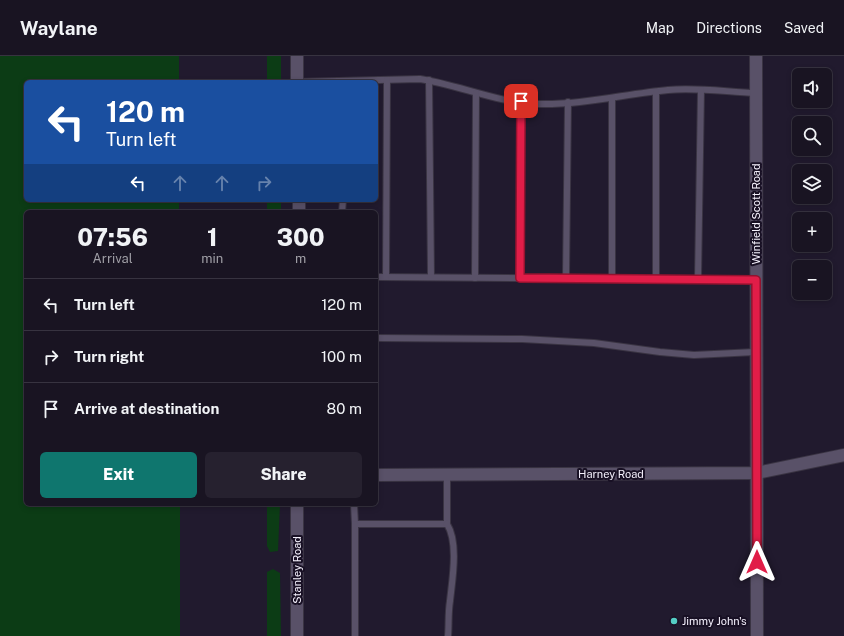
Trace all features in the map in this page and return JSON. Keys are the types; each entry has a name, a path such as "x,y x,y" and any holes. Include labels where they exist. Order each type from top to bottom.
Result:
{"street":[{"path":"298,56 298,80"},
{"name":"Winfield Scott Road","path":"756,56 755,352 757,636"},
{"name":"Harney Road","path":"378,475 757,473 844,454"},
{"name":"Stanley Road","path":"297,506 297,636"}],"lane":[{"path":"378,80 429,80 476,93 538,104 612,98 669,90 756,93"},
{"path":"386,277 387,80"},
{"path":"429,80 431,277"},
{"path":"698,279 701,90"},
{"path":"656,92 656,279"},
{"path":"475,278 476,93"},
{"path":"612,98 612,279"},
{"path":"520,278 521,101"},
{"path":"566,278 568,102"},
{"path":"378,277 756,280"},
{"path":"378,338 530,339 594,343 694,355 755,352"},
{"path":"447,474 447,524 453,537 453,580 449,602 448,636"},
{"path":"354,506 355,636"},
{"path":"355,524 447,524"}],"green space":[{"path":"0,56 179,56 179,80 24,80 24,202 179,202 179,210 24,210 24,506 180,506 180,636 0,636"},
{"path":"267,56 281,56 281,80 267,80"},
{"path":"267,202 281,202 281,210 267,210"},
{"path":"267,506 280,506 278,551 270,552 267,546"},
{"path":"273,569 280,573 281,636 267,636 267,572"}],"place":[{"name":"Jimmy John's","path":"674,621"}],"route":[{"path":"521,101 520,278 756,280 755,352 757,562"}]}
